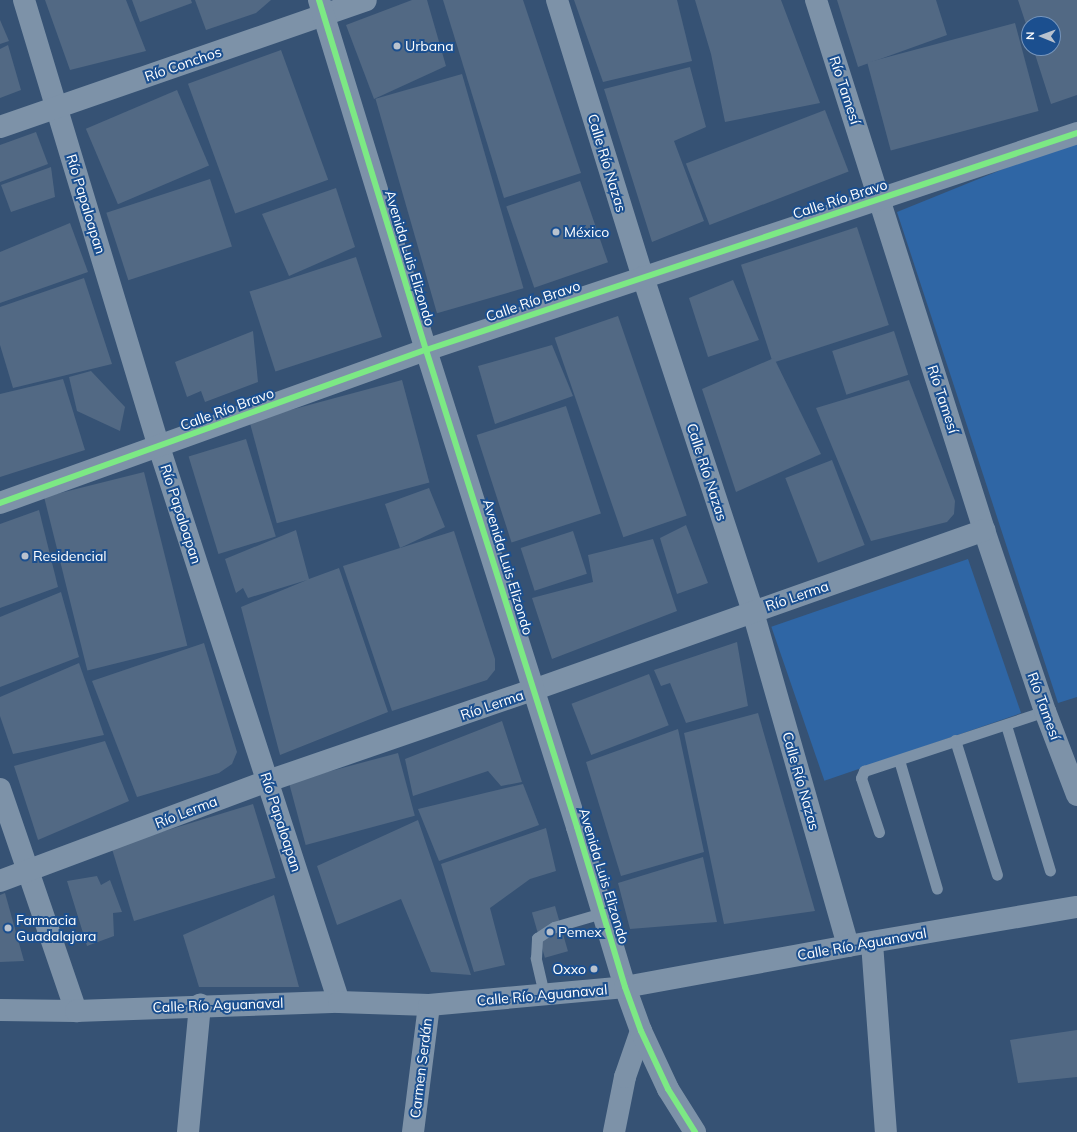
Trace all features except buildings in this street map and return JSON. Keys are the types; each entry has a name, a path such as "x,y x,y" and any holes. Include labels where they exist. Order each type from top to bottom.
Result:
{"street":[{"name":"Río Papaloapan","path":"24,0 159,447 339,1002"},
{"name":"Río Conchos","path":"0,127 57,108 321,8 366,0"},
{"name":"Calle Río Nazas","path":"557,0 643,277 753,612 848,946"},
{"name":"Río Tamesí","path":"816,0 984,530 1045,711 1077,795"},
{"name":"Avenida Luis Elizondo","path":"321,8 625,987 641,1031 668,1089 695,1132"},
{"name":"Calle Río Bravo","path":"0,503 426,350 1077,133"},
{"name":"Río Lerma","path":"0,881 268,781 533,690 984,530"},
{"path":"0,789 76,1011"},
{"name":"Calle Río Aguanaval","path":"0,1010 76,1011 200,1005 339,1002 429,1005 625,987 848,946 872,944 1077,907"},
{"path":"872,944 886,1132"},
{"path":"188,1132 200,1005"},
{"name":"Carmen Serdán","path":"413,1132 429,1005"},
{"path":"614,1132 625,1077 641,1031"}],"lane":[{"path":"879,832 861,778 861,773 955,740 1006,725 1045,711"},
{"path":"1006,725 1050,871"},
{"path":"955,740 997,875"},
{"path":"900,760 937,889"},
{"path":"544,994 536,952 537,938 554,927 602,913"}],"shaded area":[{"path":"1077,143 1077,697 1058,703 897,212 1028,159"},
{"path":"968,559 1021,713 824,781 771,627"}],"cycle path":[{"path":"319,0 426,350 577,827 625,987 641,1031 668,1089 695,1132"},
{"path":"0,503 426,350 1077,133"}],"place":[{"name":"Urbana","path":"397,46"},
{"name":"México","path":"556,232"},
{"name":"Residencial","path":"25,556"},
{"name":"Farmacia Guadalajara","path":"8,928"},
{"name":"Pemex","path":"550,932"},
{"name":"Oxxo","path":"594,969"}]}
